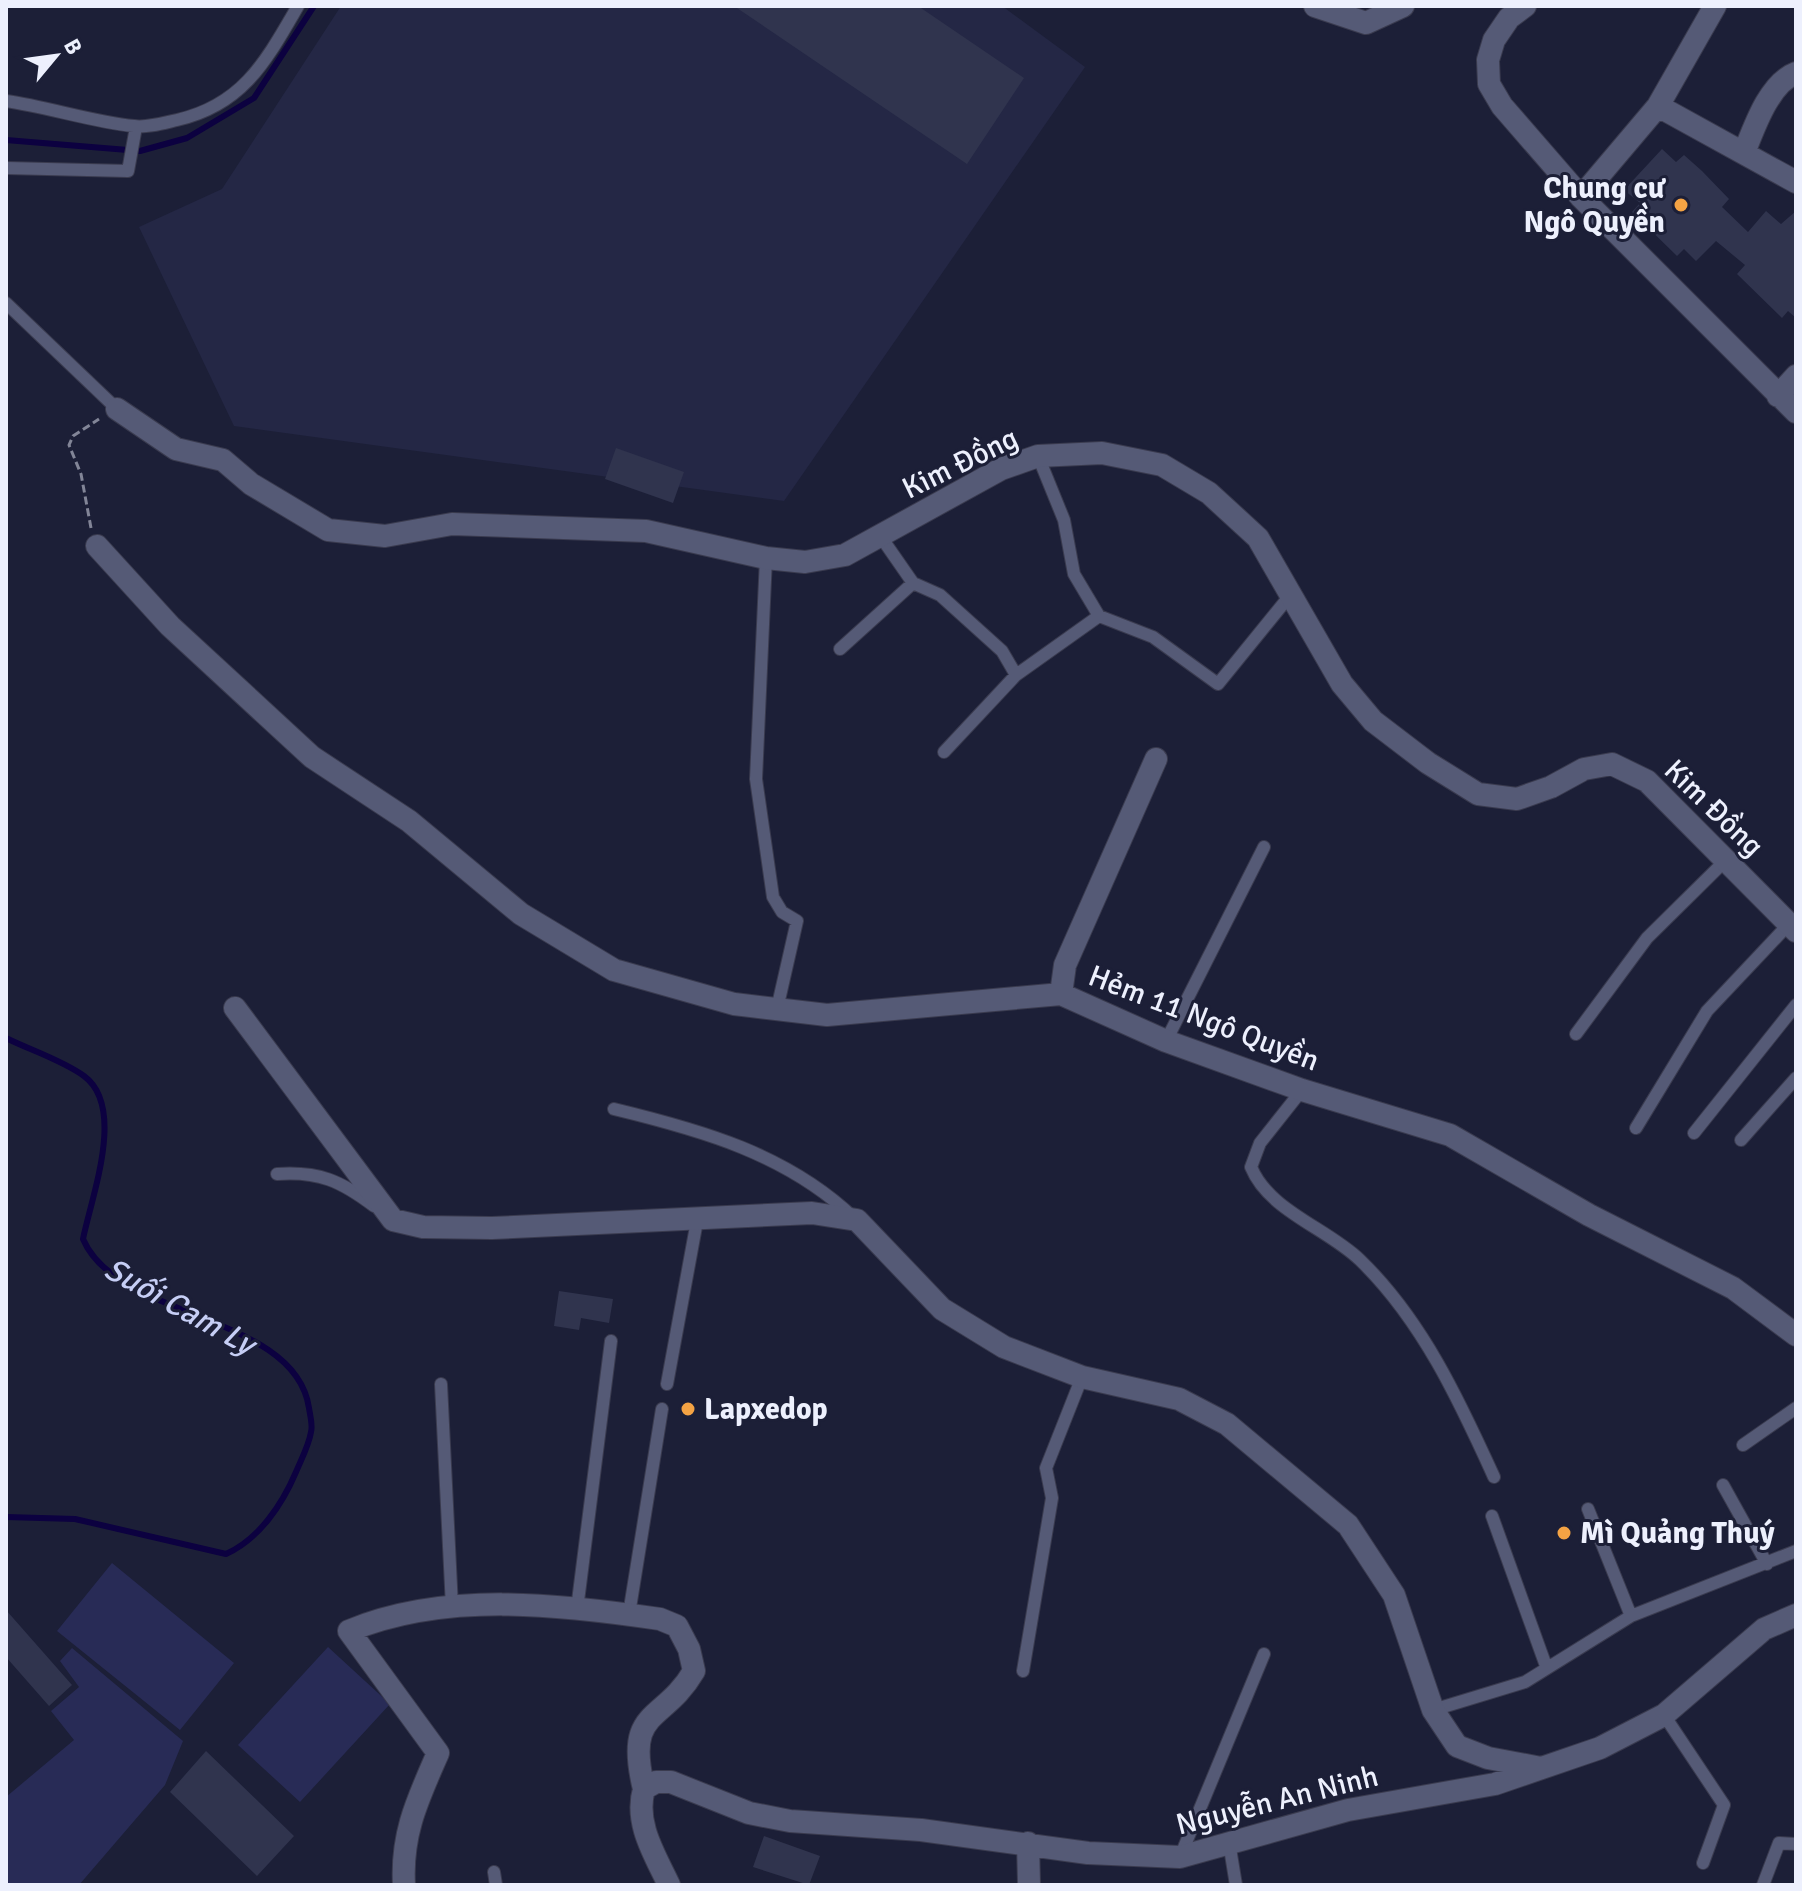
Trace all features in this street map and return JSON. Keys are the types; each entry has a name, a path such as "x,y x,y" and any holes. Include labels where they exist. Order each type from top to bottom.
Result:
{"street":[{"path":"1315,6 1366,23 1403,6"},
{"path":"1525,6 1509,18 1494,40 1488,60 1489,84 1502,106 1581,197 1796,412"},
{"path":"1581,197 1658,106 1715,6"},
{"path":"1744,153 1776,91 1786,77 1796,73"},
{"path":"1658,106 1796,182"},
{"path":"1778,396 1796,376"},
{"name":"Kim Đồng","path":"117,409 176,449 223,460 251,484 328,530 385,536 452,524 646,531 766,558 805,562 845,555 1001,469 1038,456 1102,453 1162,465 1209,493 1258,538 1342,684 1373,721 1478,794 1517,799 1551,787 1584,769 1612,764 1647,781 1792,928"},
{"name":"Hẻm 11 Ngô Quyền","path":"97,546 170,626 312,757 409,821 546,932 614,970 734,1004 827,1015 1061,994 1166,1041 1302,1090 1450,1135 1589,1215 1733,1288 1796,1335"},
{"path":"1061,994 1065,965 1156,759"},
{"path":"235,1008 393,1220 423,1227 492,1228 697,1221 812,1213 857,1220 942,1309 1004,1347 1082,1377 1179,1399 1227,1424 1348,1525 1394,1595 1433,1710 1457,1746 1471,1753 1541,1768"},
{"path":"404,1885 402,1854 412,1813 438,1753 349,1631 381,1618 452,1607 547,1605 629,1614 677,1626 689,1649 694,1671 686,1683 650,1715 639,1740 637,1762 644,1789 642,1819 669,1885"},
{"name":"Nguyễn An Ninh","path":"644,1789 656,1782 671,1782 749,1813 790,1821 921,1830 1088,1853 1180,1857 1348,1810 1459,1793 1600,1748 1664,1715 1764,1629 1796,1615"},
{"path":"1028,1843 1029,1885"}],"lane":[{"path":"6,101 52,107 136,127 194,116 223,104 249,83 298,6"},
{"path":"6,168 128,171 136,127"},
{"path":"6,303 117,409"},
{"path":"1038,456 1064,520 1074,574 1099,616 1153,637 1218,684 1292,593"},
{"path":"881,537 913,583 940,595 1002,651 1016,675"},
{"path":"766,558 756,779 773,897 782,912 797,921 777,1009"},
{"path":"840,649 913,583"},
{"path":"944,752 1016,675 1099,616"},
{"path":"1166,1041 1264,847"},
{"path":"1576,1034 1647,938 1727,859"},
{"path":"1636,1128 1707,1011 1792,928"},
{"path":"1694,1133 1796,1005"},
{"path":"1741,1140 1796,1078"},
{"path":"1302,1090 1260,1143 1251,1167 1259,1187 1360,1259 1410,1318 1459,1401 1494,1477"},
{"path":"614,1109 691,1128 794,1170 830,1195 857,1220"},
{"path":"277,1174 307,1172 329,1178 393,1220"},
{"path":"667,1384 697,1221"},
{"path":"577,1609 611,1341"},
{"path":"1023,1671 1052,1498 1046,1468 1082,1377"},
{"path":"441,1384 452,1607"},
{"path":"1743,1445 1796,1408"},
{"path":"629,1614 662,1409"},
{"path":"1723,1485 1767,1564"},
{"path":"1588,1509 1631,1616"},
{"path":"1492,1516 1546,1666"},
{"path":"1433,1710 1525,1682 1546,1666 1631,1616 1796,1551"},
{"path":"1180,1857 1264,1654"},
{"path":"1664,1715 1724,1805 1703,1863"},
{"path":"1229,1842 1236,1885"},
{"path":"1763,1885 1779,1843 1796,1844"}],"path":[{"path":"97,546 88,519 81,474 69,445 73,436 117,409"}],"shaded area":[{"path":"341,6 1002,6 1085,67 784,501 234,426 139,227 222,189"},
{"path":"112,1563 234,1663 180,1730 57,1631"},
{"path":"328,1647 390,1704 300,1802 238,1745"},
{"path":"72,1648 183,1741 165,1785 79,1885 6,1885 6,1797 74,1740 51,1711 79,1687 60,1661"}],"building":[{"path":"734,6 918,6 1024,78 967,164"},
{"path":"1662,149 1676,162 1684,155 1702,171 1729,199 1722,207 1748,232 1766,211 1781,224 1796,211 1796,318 1788,311 1782,318 1737,274 1745,265 1716,241 1696,261 1684,249 1677,256 1632,212 1640,203 1624,190"},
{"path":"616,448 684,472 673,503 605,479"},
{"path":"559,1291 613,1299 609,1323 581,1318 579,1330 554,1326"},
{"path":"6,1610 72,1685 49,1706 6,1657"},
{"path":"206,1751 294,1836 257,1876 170,1792"},
{"path":"764,1836 820,1856 809,1885 753,1867"}],"waterway":[{"name":"Suối Cam Ly","path":"6,140 140,151 187,138 254,98 314,6"},
{"name":"Suối Cam Ly","path":"6,1038 75,1070 96,1090 103,1108 103,1153 83,1239 102,1266 131,1286 240,1334 273,1353 297,1377 309,1408 312,1426 305,1452 268,1520 249,1540 226,1554 75,1519 6,1517"}],"place":[{"name":"Chung cư Ngô Quyền","path":"1681,205"},
{"name":"Lapxedop","path":"688,1409"},
{"name":"Mì Quảng Thuý","path":"1564,1533"}]}
